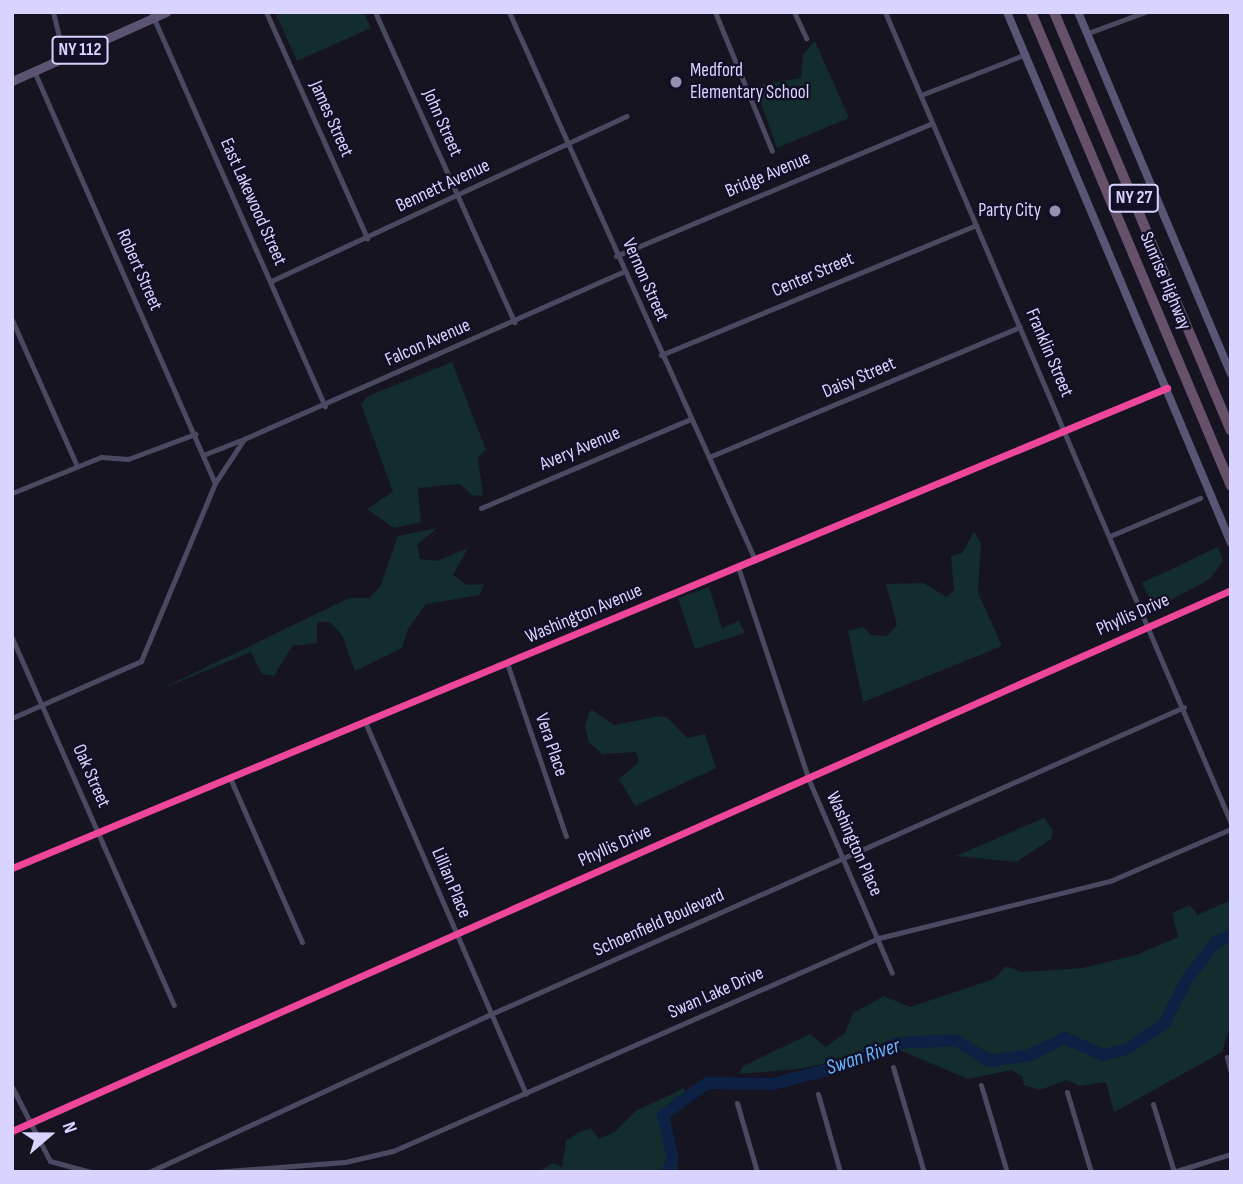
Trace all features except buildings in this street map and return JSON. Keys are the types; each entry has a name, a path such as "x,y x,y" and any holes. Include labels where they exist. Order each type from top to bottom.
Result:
{"highway":[{"name":"Sunrise Highway","path":"1031,12 1231,486"},
{"name":"Sunrise Highway","path":"1054,12 1231,430"}],"main road":[{"name":"NY 112","path":"12,81 153,15 166,12"},
{"path":"1007,12 1231,542"},
{"path":"1078,12 1228,361 1231,374"}],"street":[{"path":"53,12 64,57"},
{"name":"James Street","path":"266,12 367,238"},
{"name":"John Street","path":"375,12 514,322"},
{"path":"715,12 772,151"},
{"path":"794,12 806,38"},
{"name":"Franklin Street","path":"885,12 1184,707 1231,823"},
{"path":"1088,33 1144,12"},
{"name":"Vernon Street","path":"510,13 622,272 755,560"},
{"name":"East Lakewood Street","path":"153,15 325,406"},
{"path":"921,95 1026,54"},
{"name":"Robert Street","path":"34,71 215,483"},
{"name":"Bennett Avenue","path":"271,281 627,116"},
{"name":"Bridge Avenue","path":"616,256 932,123"},
{"name":"Center Street","path":"661,355 976,225"},
{"name":"Falcon Avenue","path":"203,455 325,406 622,272"},
{"path":"12,320 77,466"},
{"name":"Daisy Street","path":"709,457 1020,327"},
{"name":"Washington Avenue","path":"12,868 1167,388"},
{"name":"Avery Avenue","path":"481,508 691,419"},
{"path":"12,493 101,457 128,459 195,434"},
{"path":"12,718 141,661 215,483 244,439"},
{"path":"1110,536 1200,498"},
{"name":"Washington Place","path":"738,567 808,778 892,973"},
{"name":"Phyllis Drive","path":"12,1131 1231,590"},
{"name":"Oak Street","path":"12,638 174,1005"},
{"name":"Vera Place","path":"507,663 566,836"},
{"name":"Schoenfield Boulevard","path":"149,1172 491,1014 1184,707"},
{"name":"Lillian Place","path":"365,722 526,1094"},
{"path":"230,778 302,942"},
{"name":"Swan Lake Drive","path":"214,1172 373,1157 526,1094 879,938 1110,881 1231,830"},
{"path":"1227,1057 1231,1073"},
{"path":"893,1068 924,1172"},
{"path":"981,1085 1007,1172"},
{"path":"12,1087 28,1123 50,1161 91,1172"},
{"path":"1068,1092 1091,1172"},
{"path":"818,1094 840,1172"},
{"path":"737,1103 757,1172"},
{"path":"1153,1104 1173,1172 1231,1154"}],"green space":[{"path":"275,12 363,12 371,28 297,61"},
{"path":"815,41 849,118 777,148 755,86 801,78 803,55"},
{"path":"452,362 486,450 478,457 483,496 472,495 460,484 418,488 421,522 394,528 367,509 393,492 361,404 368,396"},
{"path":"437,528 417,545 420,559 437,561 468,548 453,575 467,585 484,584 480,595 426,604 408,629 402,648 355,671 342,635 330,622 317,622 317,643 292,646 274,676 262,674 251,652 159,690 349,598 369,598 380,587 398,536"},
{"path":"974,532 981,543 978,593 1002,646 863,702 848,631 863,627 871,635 887,636 897,625 886,584 923,583 947,597 954,590 951,556 962,553"},
{"path":"1218,547 1223,561 1210,579 1171,600 1150,599 1142,583"},
{"path":"709,587 722,628 739,621 745,633 695,649 678,598"},
{"path":"591,709 614,725 660,716 668,718 687,738 705,734 716,768 635,806 619,779 639,762 636,752 602,754 589,742 585,726"},
{"path":"1044,818 1053,830 1051,839 1016,862 956,856"},
{"path":"1231,900 1231,1022 1222,1052 1114,1112 1106,1082 1080,1086 1066,1080 1040,1090 1024,1085 1022,1076 1011,1070 968,1079 897,1049 798,1069 739,1074 743,1066 810,1034 826,1047 845,1033 853,1013 884,996 910,1007 994,979 1006,966 1021,972 1083,968 1136,955 1178,937 1172,913 1190,905 1197,915"},
{"path":"684,1088 686,1097 667,1117 677,1151 677,1172 538,1172 553,1163 562,1167 566,1141 578,1133 591,1128 599,1139 615,1132 636,1111"}],"waterway":[{"name":"Swan River","path":"667,1172 673,1159 663,1115 707,1083 773,1084 845,1065 898,1043 956,1040 989,1061 1030,1055 1065,1038 1103,1055 1127,1049 1164,1024 1187,979 1216,942 1231,935"}],"cycle path":[{"path":"12,868 1167,388"},
{"path":"12,1131 1231,590"}],"place":[{"name":"Medford Elementary School","path":"676,82"},
{"name":"Party City","path":"1055,211"}]}
